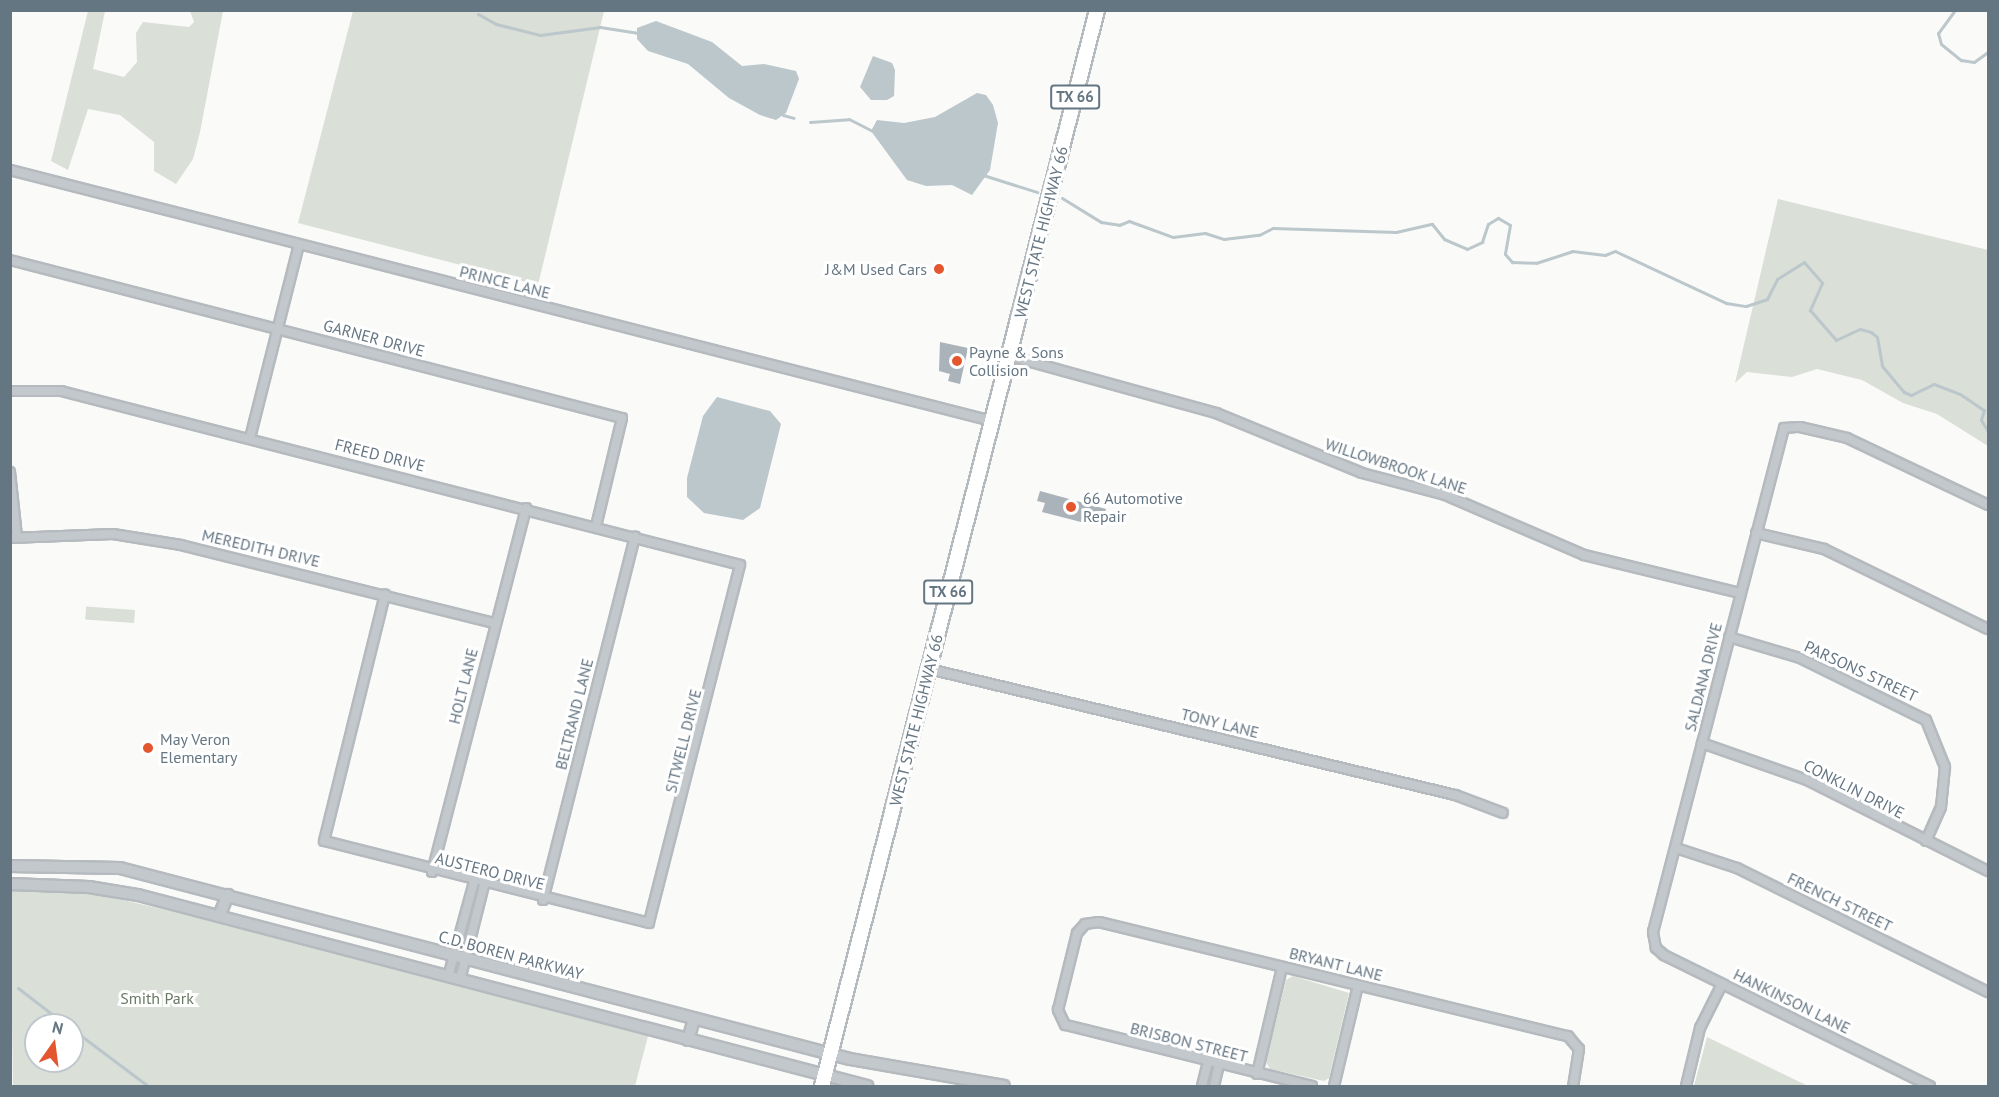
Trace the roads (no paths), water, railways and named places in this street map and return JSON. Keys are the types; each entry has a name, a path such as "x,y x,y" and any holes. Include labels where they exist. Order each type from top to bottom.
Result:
{"main road":[{"name":"WEST STATE HIGHWAY 66","path":"831,1054 1097,10"},
{"name":"TX 66","path":"824,1081 831,1054"}],"street":[{"name":"PRINCE LANE","path":"10,170 992,421"},
{"path":"250,438 299,245"},
{"name":"GARNER DRIVE","path":"10,260 622,418 596,525"},
{"name":"WILLOWBROOK LANE","path":"1009,356 1216,413 1362,472 1445,495 1584,555 1740,593"},
{"name":"FREED DRIVE","path":"10,391 61,391 596,525 740,566"},
{"name":"SALDANA DRIVE","path":"1653,932 1784,428 1800,427 1847,438 1989,505"},
{"path":"10,472 13,536"},
{"name":"HOLT LANE","path":"432,872 525,507"},
{"path":"1756,533 1824,549 1989,628"},
{"name":"MEREDITH DRIVE","path":"13,536 113,534 170,543 494,622"},
{"name":"BELTRAND LANE","path":"543,900 635,536"},
{"name":"SITWELL DRIVE","path":"649,923 740,566"},
{"name":"AUSTERO DRIVE","path":"385,594 324,842 543,900 649,923"},
{"name":"PARSONS STREET","path":"1729,637 1800,658 1926,720 1945,767 1941,807 1926,841"},
{"name":"TONY LANE","path":"929,669 1455,795 1503,813"},
{"name":"CONKLIN DRIVE","path":"1702,743 1807,780 1989,871"},
{"name":"FRENCH STREET","path":"1676,848 1737,868 1989,992"},
{"name":"C.D. BOREN PARKWAY","path":"10,866 120,868 831,1054 1004,1086"},
{"path":"448,977 474,882"},
{"path":"10,884 120,892 688,1040 824,1081 867,1086"},
{"path":"460,980 484,885"},
{"path":"219,916 228,895"},
{"name":"BRYANT LANE","path":"1061,1021 1058,1010 1077,933 1085,924 1099,922 1568,1036 1577,1043 1573,1086"},
{"name":"HANKINSON LANE","path":"1653,932 1660,952 1930,1086"},
{"path":"1257,1074 1282,967"},
{"path":"1686,1086 1700,1028 1722,984"},
{"path":"1334,1086 1358,985"},
{"path":"688,1040 694,1019"},
{"name":"BRISBON STREET","path":"1061,1021 1070,1028 1312,1086"},
{"path":"1202,1086 1208,1062"},
{"path":"1214,1086 1219,1065"}],"waterway":[{"path":"1955,10 1938,33 1941,44 1961,60 1974,62 1988,52"},
{"path":"478,14 496,24 540,35 600,27 639,33"},
{"path":"783,115 794,118"},
{"path":"810,122 849,119 874,132"},
{"path":"983,175 1037,192"},
{"path":"1062,198 1101,222 1119,225 1129,221 1173,237 1205,233 1224,239 1259,235 1273,228 1396,232 1432,224 1444,239 1467,249 1482,242 1488,224 1498,218 1510,225 1505,254 1512,262 1536,263 1572,251 1605,255 1615,251 1726,303 1746,306 1767,299 1777,279 1804,262 1822,283 1810,310 1836,340 1860,329 1871,332 1877,337 1882,366 1904,392 1911,395 1934,384 1960,394 1984,410 1981,420 1988,431"},
{"path":"18,988 50,1013"},
{"path":"84,1038 148,1086"}],"place":[{"name":"J&M Used Cars","path":"939,269"},
{"name":"Payne & Sons Collision","path":"957,361"},
{"name":"66 Automotive Repair","path":"1071,507"},
{"name":"May Veron Elementary","path":"148,748"}],"park label":[{"name":"Smith Park","path":"157,998"}]}
